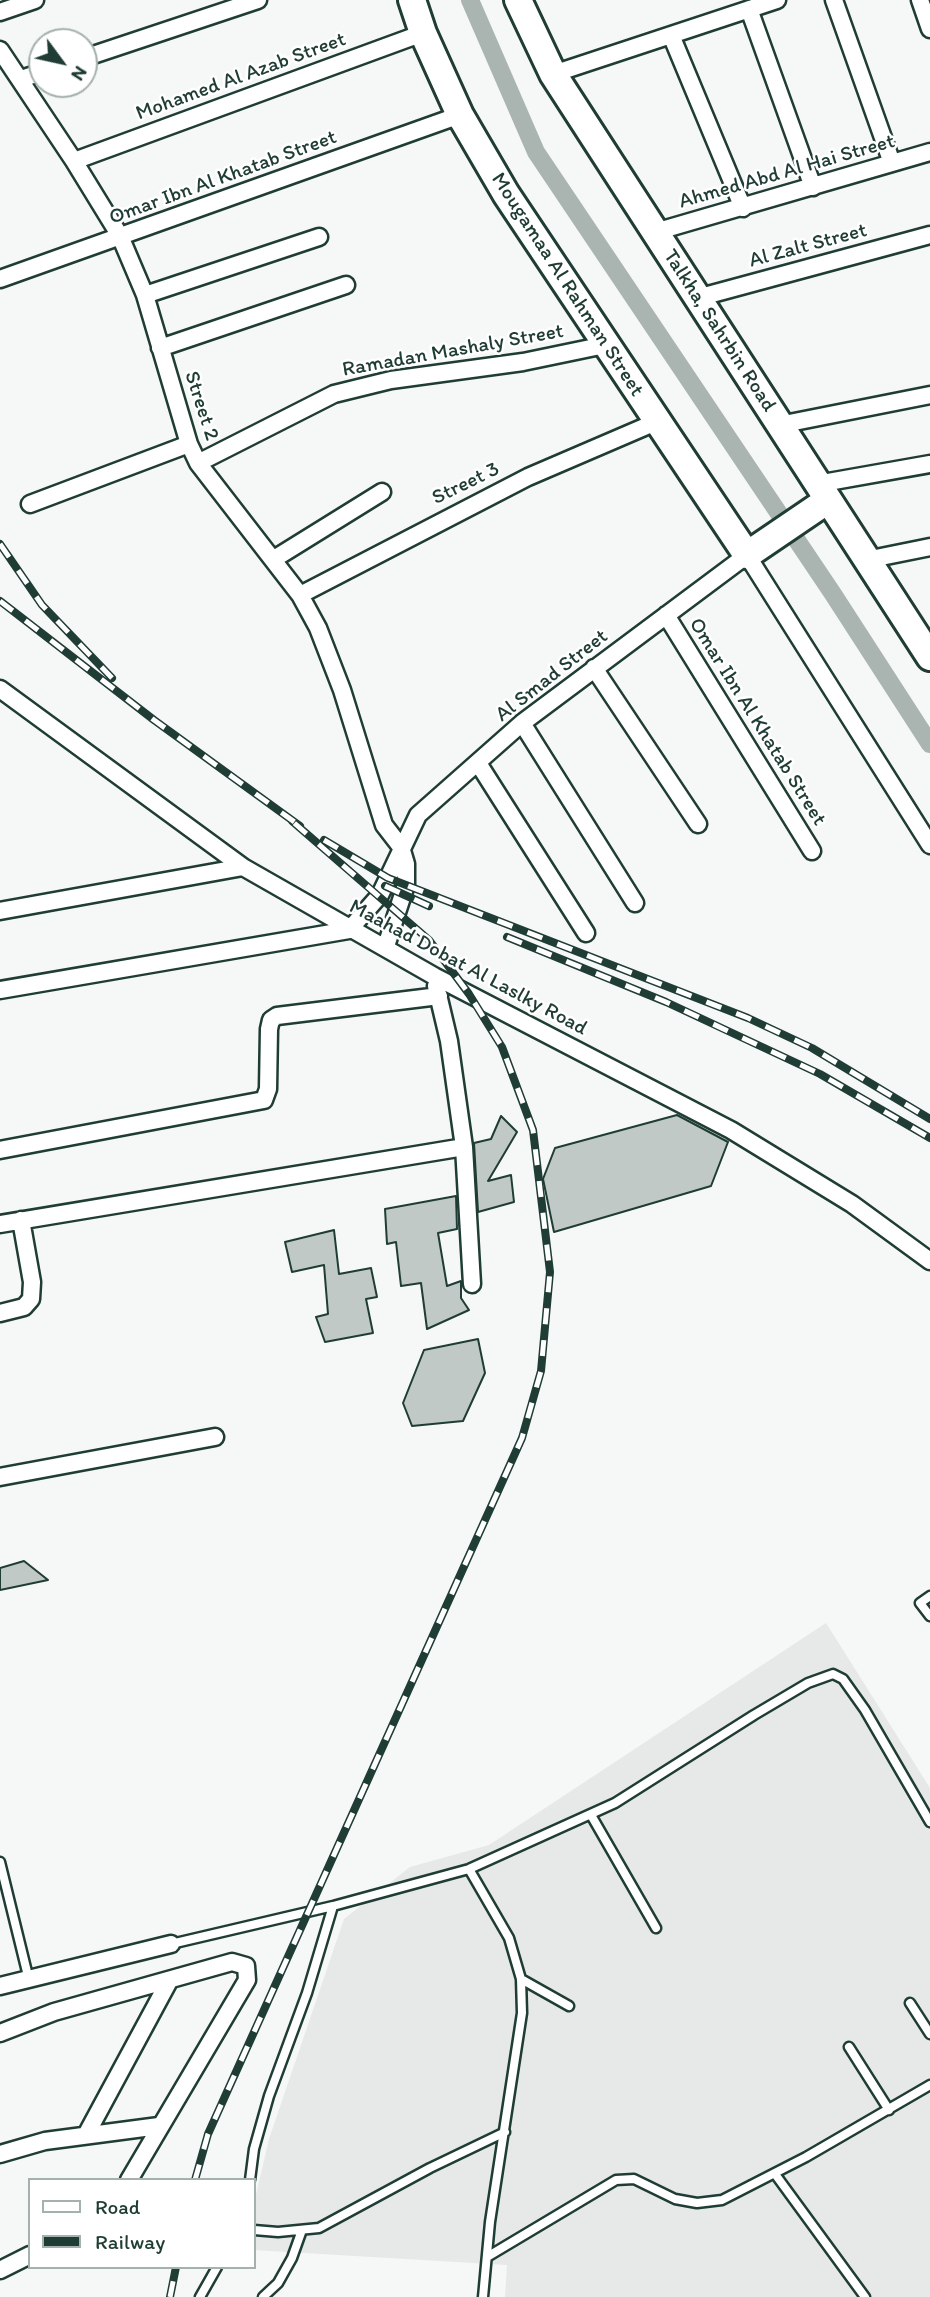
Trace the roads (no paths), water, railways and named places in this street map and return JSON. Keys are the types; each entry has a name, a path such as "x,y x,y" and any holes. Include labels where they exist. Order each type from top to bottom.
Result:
{"main road":[{"name":"Mougamaa Al Rahman Street","path":"412,0 423,33 460,116 506,194 656,422 754,550"},
{"name":"Talkha, Sahrbin Road","path":"518,0 554,74 779,425 818,499 922,632 930,657"},
{"path":"754,550 818,499"}],"street":[{"path":"0,12 35,0"},
{"path":"98,53 258,0"},
{"path":"554,74 777,0"},
{"path":"834,0 892,163"},
{"path":"920,0 930,29"},
{"path":"749,9 813,187"},
{"name":"Mohamed Al Azab Street","path":"74,160 423,33"},
{"path":"671,35 743,208"},
{"name":"Street 2","path":"0,50 74,160 120,236 145,295 189,444 198,463 274,559 300,595 318,628 342,690 384,825 401,847"},
{"path":"21,79 28,77"},
{"name":"Omar Ibn Al Khatab Street","path":"0,279 460,116"},
{"name":"Ahmed Abd Al Hai Street","path":"655,232 930,152"},
{"name":"Al Zalt Street","path":"697,298 930,235"},
{"path":"145,295 319,237"},
{"path":"160,348 346,285"},
{"name":"Ramadan Mashaly Street","path":"198,463 334,394 391,380 523,362 605,345"},
{"path":"779,425 930,395"},
{"name":"Street 3","path":"300,595 495,493 656,422"},
{"path":"30,504 189,444"},
{"path":"818,499 930,464"},
{"path":"274,559 382,492"},
{"path":"866,560 930,547"},
{"path":"754,550 930,845"},
{"name":"Al Smad Street","path":"352,928 377,900 418,815 522,723 754,550"},
{"name":"Omar Ibn Al Khatab Street","path":"666,615 813,851"},
{"path":"594,668 698,824"},
{"name":"Maahad Dobat Al Laslky Road","path":"0,689 243,867 387,945 435,976 731,1130 852,1204 930,1261"},
{"path":"522,723 635,903"},
{"path":"478,763 586,933"},
{"path":"387,945 406,885 401,847"},
{"path":"0,911 243,867"},
{"path":"0,989 352,928"},
{"path":"435,976 449,1041 464,1147 472,1284"},
{"path":"0,1150 264,1100 268,1089 269,1029 271,1020 277,1016 439,996"},
{"path":"0,1224 464,1147"},
{"path":"0,1313 24,1307 31,1299 32,1282 21,1220"},
{"path":"0,1477 215,1437"},
{"path":"0,1986 28,1976 171,1944"},
{"path":"0,2033 54,2012 168,1983 237,1961 249,1970 247,1980 159,2126 131,2178"},
{"path":"86,2134 168,1983"},
{"path":"0,2154 30,2144 86,2134 159,2126"},
{"path":"0,2270 28,2256"}],"lane":[{"path":"930,1596 920,1603 930,1616"},
{"path":"171,1944 333,1906 469,1870 615,1803 808,1683 833,1674 844,1679 865,1710 930,1822"},
{"path":"591,1815 656,1928"},
{"path":"0,1862 28,1976"},
{"path":"469,1870 509,1938 521,1979 522,2013 483,2297"},
{"path":"250,2178 254,2148 269,2096 307,1993 333,1906"},
{"path":"521,1979 569,2006"},
{"path":"910,2003 930,2034"},
{"path":"849,2047 889,2110"},
{"path":"487,2257 616,2180 634,2179 675,2199 696,2203 722,2200 775,2174 930,2085"},
{"path":"256,2230 319,2228 430,2168 505,2132"},
{"path":"775,2174 865,2297"},
{"path":"263,2297 283,2275 302,2230"},
{"path":"200,2297 216,2269"}],"waterway":[{"path":"470,0 536,152 833,594 930,744"}],"railway":[{"path":"0,544 42,605 112,678"},
{"path":"0,601 154,720 300,826"},
{"path":"196,2178 208,2134 522,1438 541,1371 550,1272 533,1130 502,1047 469,994 429,940 292,821"},
{"path":"324,840 388,878 748,1018 812,1048 930,1119"},
{"path":"385,886 429,906"},
{"path":"507,937 666,1002 820,1074 930,1138"},
{"path":"170,2297 176,2269"}]}
